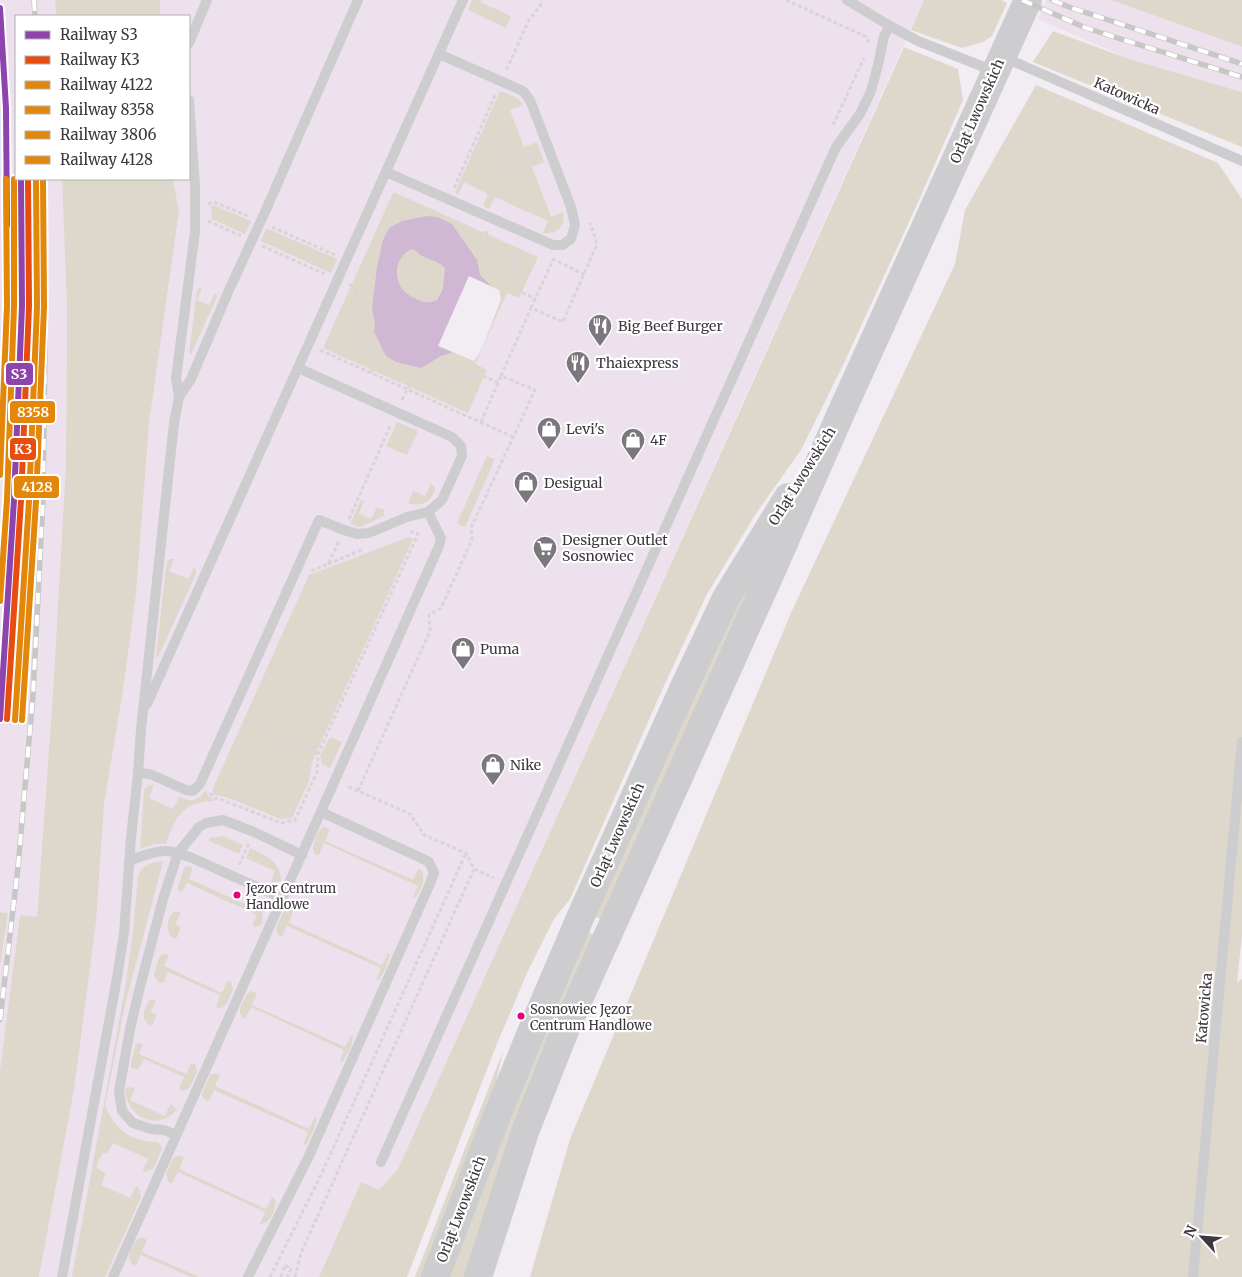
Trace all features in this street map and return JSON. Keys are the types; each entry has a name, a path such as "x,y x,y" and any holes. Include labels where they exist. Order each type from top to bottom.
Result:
{"main road":[{"name":"Orląt Lwowskich","path":"478,1277 526,1129 566,1028 1028,0"},
{"name":"Orląt Lwowskich","path":"435,1277 542,1005 708,634 726,598 841,413"}],"lane":[{"path":"190,40 207,0"},
{"path":"178,397 191,379 358,0"},
{"path":"143,712 463,0"},
{"name":"Katowicka","path":"847,0 918,41 999,64 1242,161"},
{"path":"381,1162 836,148 860,114 871,91 884,36 890,26"},
{"path":"386,172 553,245 562,246 571,239 575,225 571,208 530,100 523,91 439,54"},
{"path":"62,1277 124,933 143,712 178,397 176,378 195,232 195,186 190,114"},
{"path":"138,773 150,774 186,790 194,791 200,784 319,520 357,534 369,533 407,517 428,512 442,500 462,456 461,446 452,437 298,368"},
{"path":"112,1277 439,546 441,538 428,512"},
{"name":"Katowicka","path":"1193,1277 1242,742"},
{"path":"248,1277 309,1156 430,886 434,873 429,862 321,812"},
{"path":"176,1135 164,1130 151,1129 133,1123 122,1111 119,1091 134,1012 163,899 178,853 199,827 206,823 223,820 302,854"},
{"path":"129,861 140,856 165,851 178,853 282,898"}],"path":[{"path":"449,200 506,69 529,20 540,6 542,0"},
{"path":"786,0 867,36 866,50"},
{"path":"831,129 865,56"},
{"path":"506,69 514,72"},
{"path":"498,136 510,166 549,150"},
{"path":"207,209 210,203 214,202 357,265 348,284"},
{"path":"208,215 208,221 355,287 355,330 375,351 375,360 371,373"},
{"path":"532,308 563,322 598,244 587,217"},
{"path":"494,234 486,230 489,246 512,258 521,292 536,299"},
{"path":"545,256 584,274"},
{"path":"481,422 553,260"},
{"path":"323,342 319,350 513,437"},
{"path":"328,564 407,389 414,378 421,376 430,379 436,385 441,385 473,375 499,383"},
{"path":"358,791 430,631 429,615 441,608 472,540 471,528 535,390 502,376"},
{"path":"209,790 210,795 214,798 281,823 295,820 317,772 318,754 418,534 410,531 402,534"},
{"path":"306,573 370,546"},
{"path":"242,719 318,754"},
{"path":"317,772 410,814 424,835 466,853 474,869 495,878"},
{"path":"272,1277 325,1167 466,853"},
{"path":"296,1277 301,1253 474,869"},
{"path":"280,1277 285,1265 291,1269 287,1277"}],"shaded area":[{"path":"0,0 55,0 56,15 15,15 15,180 62,180 67,309 66,463 53,693 37,918 20,915 0,1070 0,967 8,913 0,912"},
{"path":"55,0 160,0 160,15 56,15"},
{"path":"160,0 924,0 398,1169 379,1190 361,1182 319,1277 39,1277 74,1090 96,923 104,805 136,595 149,424 179,211 173,180 190,180 190,15 160,15"},
{"path":"472,0 481,0 480,2 511,16 506,28 468,10"},
{"path":"924,0 1001,0 1007,3 992,36 983,42 962,48 911,30"},
{"path":"1046,0 1111,0 1242,47 1242,92 1129,59 1038,19"},
{"path":"1111,0 1242,0 1242,47 1240,46"},
{"path":"1053,31 1129,59 1242,92 1242,147 1033,62"},
{"path":"904,47 958,69 963,100 844,363 801,450 755,515 706,596 663,688 570,899 554,919 527,973 496,1046 407,1277 319,1277 361,1182 379,1190 398,1169"},
{"path":"1036,85 1218,163 1242,199 1242,935 1237,983 1242,979 1242,1277 530,1277 570,1139 791,613 955,264 965,210"},
{"path":"500,91 516,98 523,105 510,110 524,147 537,142 544,162 532,167 551,217 563,212 562,225 552,233 543,233 548,221 495,197 489,209 483,206 488,194 464,182 458,195 455,192"},
{"path":"62,180 173,180 179,211 149,424 136,595 104,805 96,923 74,1090 39,1277 0,1277 0,1070 20,915 37,917 53,693 66,463 67,309"},
{"path":"393,193 538,257 519,298 507,293 475,364 487,370 468,413 323,348"},
{"path":"213,205 251,221 245,234 212,219 211,207"},
{"path":"426,216 437,217 452,224 477,260 480,275 497,292 454,352 441,356 421,368 396,362 386,356 374,332 375,323 372,309 377,267 383,240 389,228 402,221","holes":["412,249 445,268 443,289 437,300 432,302 420,301 407,294 398,281 397,268 399,262 406,252"]},
{"path":"266,228 337,259 331,273 261,241"},
{"path":"202,288 197,300 209,305 215,293 217,297 191,354 189,354 197,290"},
{"path":"397,422 418,431 407,455 386,446"},
{"path":"487,456 495,459 465,527 457,523"},
{"path":"431,484 435,487 429,500 417,505 408,503 413,491 425,496"},
{"path":"361,500 364,501 359,513 371,519 377,507 384,510 384,516 360,527 350,524"},
{"path":"409,537 413,539 312,762 309,781 292,818 280,819 229,798 215,795 213,788 309,575"},
{"path":"768,547 604,920 593,916 712,651"},
{"path":"170,559 174,559 169,571 189,579 194,567 196,574 158,657 156,657 166,567"},
{"path":"330,737 342,742 330,768 322,764 320,756"},
{"path":"154,785 149,798 173,809 179,797 194,800 200,797 206,790 208,796 215,801 195,804 182,812 173,826 166,844 154,844 140,849 144,792 145,788"},
{"path":"323,827 330,829 325,841 413,880 418,869 422,871 423,882 415,898 413,897 418,886 324,843 319,855 315,854 313,851 315,841"},
{"path":"223,836 243,845 239,854 209,841 210,838"},
{"path":"250,848 267,856 275,863 280,873 281,880 279,882 271,881 275,871 246,858"},
{"path":"163,862 125,1005 105,1105 114,1122 125,1133 132,1137 158,1142 162,1149 154,1167 144,1172 143,1169 148,1159 113,1143 107,1154 102,1153 96,1168 106,1173 101,1185 130,1198 136,1186 139,1188 141,1197 105,1277 72,1277 125,989 138,876 147,865"},
{"path":"188,866 192,869 189,879 259,910 261,907 263,908 262,924 255,927 252,925 257,915 187,883 182,892 179,891 178,887 184,868"},
{"path":"288,909 293,911 289,923 382,965 388,953 390,954 386,968 379,980 376,980 381,968 287,926 282,937 278,935 277,926 284,911"},
{"path":"176,911 181,913 175,924 181,927 176,939 170,936 168,925 170,915"},
{"path":"0,912 8,913 0,967"},
{"path":"587,931 596,936 466,1277 447,1277 491,1159"},
{"path":"162,954 169,955 164,966 222,993 227,981 231,982 233,990 226,1005 219,1009 216,1007 220,995 168,972 163,983 158,982 154,975 158,960"},
{"path":"251,991 257,993 252,1005 345,1047 351,1036 353,1036 351,1048 342,1062 340,1061 344,1050 251,1007 245,1019 242,1017 240,1008 247,994"},
{"path":"150,1000 156,1000 151,1012 157,1014 152,1026 144,1018 146,1007"},
{"path":"136,1044 143,1045 139,1054 186,1074 191,1063 195,1064 197,1072 189,1088 182,1091 179,1089 184,1077 144,1059 138,1070 131,1067"},
{"path":"503,1051 492,1099 425,1277 415,1277"},
{"path":"214,1073 220,1075 215,1086 309,1129 315,1117 317,1118 306,1145 303,1144 308,1132 214,1090 209,1101 205,1100 202,1096 203,1092 210,1075"},
{"path":"127,1087 135,1088 130,1100 165,1116 170,1104 177,1110 169,1117 156,1121 142,1118 128,1103 125,1089"},
{"path":"176,1156 184,1157 179,1169 266,1209 272,1197 275,1199 275,1203 272,1215 267,1221 260,1224 265,1212 178,1172 172,1184 168,1182 166,1174 173,1158"},
{"path":"139,1238 147,1240 142,1252 199,1277 191,1277 141,1255 136,1266 132,1264 129,1257 130,1253"}],"pier":[{"path":"469,276 499,290 501,299 485,341 474,361 438,346"}],"railway":[{"path":"34,0 35,15"},
{"path":"1022,0 1086,28 1242,77"},
{"path":"1052,0 1242,64"},
{"path":"0,1020 18,867 33,695 43,499 46,285 43,180"}],"rail line":[{"name":"S3","path":"0,8 6,108 7,225"},
{"name":"3806","path":"0,475 7,306 6,179"},
{"name":"4122","path":"0,601 7,500 14,306 14,179"},
{"name":"S3","path":"0,719 14,500 22,306 21,180"},
{"name":"K3","path":"7,719 21,500 29,306 28,180"},
{"name":"8358","path":"15,720 29,501 37,307 36,180"},
{"name":"4128","path":"22,720 36,501 44,307 43,180"}],"place":[{"name":"Big Beef Burger","path":"600,347"},
{"name":"Thaiexpress","path":"578,384"},
{"name":"Levi's","path":"549,450"},
{"name":"4F","path":"633,461"},
{"name":"Desigual","path":"526,504"},
{"name":"Designer Outlet Sosnowiec","path":"545,569"},
{"name":"Puma","path":"463,670"},
{"name":"Nike","path":"493,786"},
{"name":"Jęzor Centrum Handlowe","path":"237,895"},
{"name":"Sosnowiec Jęzor Centrum Handlowe","path":"521,1016"}]}
